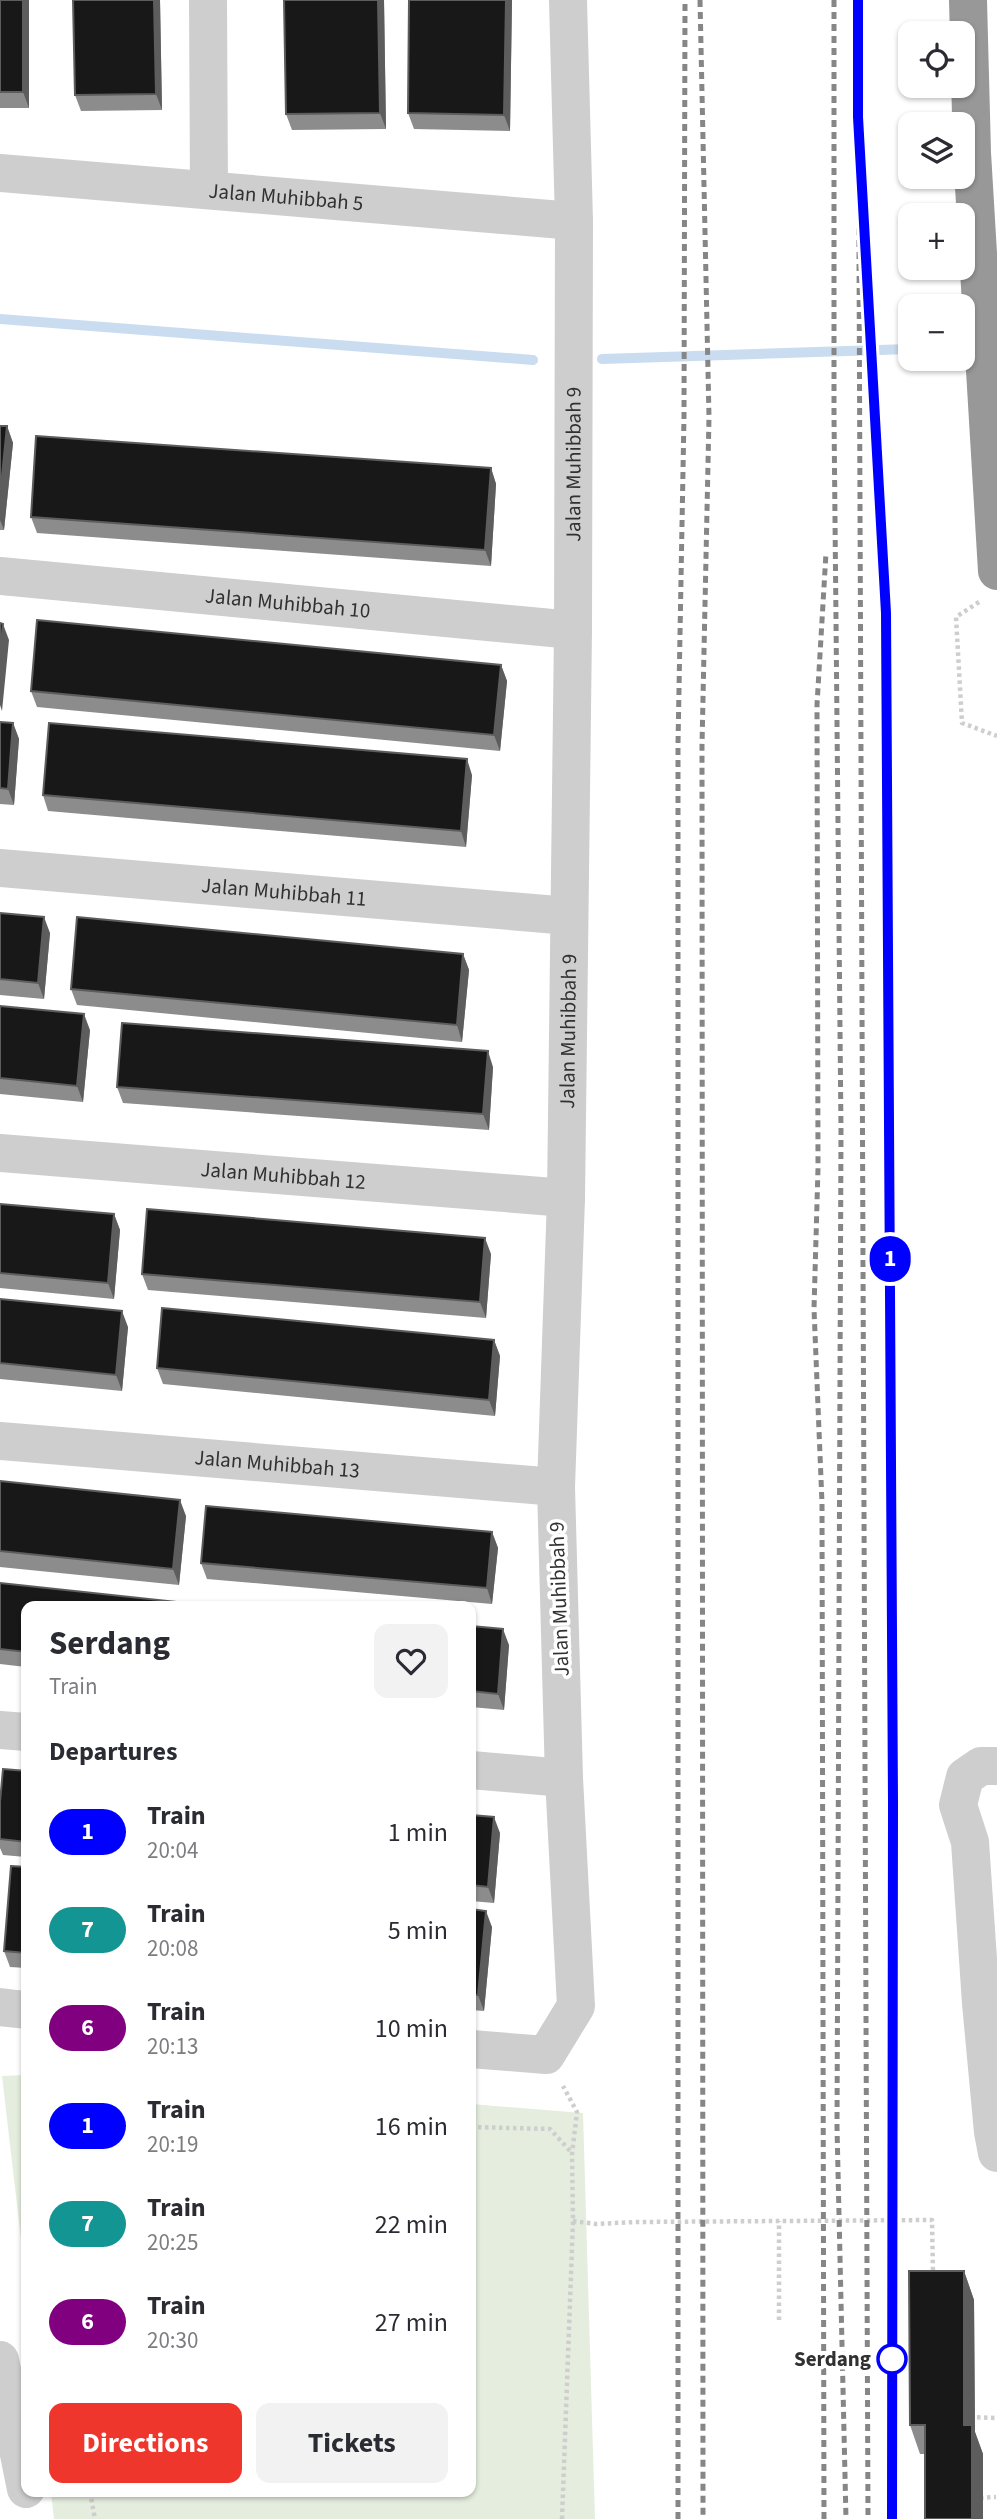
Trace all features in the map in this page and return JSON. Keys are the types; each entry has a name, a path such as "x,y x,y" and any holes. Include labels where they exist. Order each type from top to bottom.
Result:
{"highway":[{"path":"968,0 972,153 992,584"}],"street":[{"path":"208,0 209,190"},
{"name":"Jalan Muhibbah 9","path":"546,2056 576,2006 564,1777 556,1487 566,1198 573,630 573,221 568,0"},
{"name":"Jalan Muhibbah 5","path":"0,173 573,221"},
{"name":"Jalan Muhibbah 10","path":"0,576 573,630"},
{"name":"Jalan Muhibbah 11","path":"0,868 569,916"},
{"name":"Jalan Muhibbah 12","path":"0,1153 566,1198"},
{"name":"Jalan Muhibbah 13","path":"0,1441 556,1487"},
{"path":"0,1730 21,1732"},
{"path":"997,1766 981,1766 965,1777 958,1805 970,1843 981,2003 997,2152"},
{"path":"476,1770 564,1777"},
{"path":"0,2007 21,2009"},
{"path":"476,2049 546,2056"},
{"path":"0,2360 21,2462"},
{"path":"28,2497 32,2519"}],"path":[{"path":"992,584 956,617 962,723 997,736"},
{"path":"546,2056 577,2112 572,2154 573,2221 562,2519"},
{"path":"476,2127 550,2129 572,2154"},
{"path":"573,2221 596,2224 932,2220 933,2286"},
{"path":"779,2221 779,2320"},
{"path":"960,2417 997,2418"},
{"path":"91,2497 94,2519"},
{"path":"973,2499 996,2497"}],"green space":[{"path":"21,2075 21,2239 2,2076"},
{"path":"476,2104 583,2113 595,2519 54,2519 52,2497 476,2497"}],"building":[{"path":"0,0 23,0 23,92 0,92"},
{"path":"73,0 154,0 156,94 75,95"},
{"path":"284,0 378,0 380,113 286,114"},
{"path":"409,0 506,0 504,115 408,113"},
{"path":"0,426 7,426 0,496"},
{"path":"36,436 491,468 485,550 31,517"},
{"path":"37,620 501,665 494,735 31,691"},
{"path":"0,623 3,624 0,654"},
{"path":"0,722 13,723 8,789 0,788"},
{"path":"49,723 467,759 461,831 43,795"},
{"path":"0,913 44,917 38,983 0,979"},
{"path":"77,917 463,954 457,1025 71,989"},
{"path":"0,1006 84,1014 77,1086 0,1078"},
{"path":"122,1023 488,1051 483,1114 117,1087"},
{"path":"0,1204 114,1214 108,1283 0,1273"},
{"path":"147,1209 485,1238 480,1302 142,1274"},
{"path":"0,1299 122,1311 116,1375 0,1363"},
{"path":"162,1308 494,1340 489,1400 157,1368"},
{"path":"0,1481 180,1500 173,1569 0,1551"},
{"path":"206,1506 492,1532 487,1588 201,1563"},
{"path":"0,1583 168,1601 21,1601 21,1651 0,1649"},
{"path":"476,1626 503,1629 498,1694 476,1692"},
{"path":"3,1769 21,1771 21,1841 0,1839"},
{"path":"476,1815 494,1817 488,1887 476,1886"},
{"path":"11,1866 21,1867 21,1953 4,1951"},
{"path":"476,1910 486,1911 476,1995"},
{"name":"Serdang","path":"909,2271 964,2271 964,2425 972,2425 972,2519 925,2519 925,2425 910,2425"}],"waterway":[{"path":"0,319 533,360"},
{"path":"602,359 898,349"}],"railway":[{"path":"678,2519 678,744 684,416 685,0"},
{"path":"700,0 709,417 702,745 703,2519"},
{"path":"834,0 834,416 841,1131 837,2127 846,2519"},
{"path":"858,0 868,2519"},
{"path":"867,264 886,613 893,1803 892,2519"},
{"path":"824,2519 822,1503 814,1309 818,1168 817,705 826,553"}],"train":[{"name":"1","path":"858,0 858,117 886,613 893,1803 892,2519"}],"place":[{"name":"Serdang","path":"892,2359"}]}
